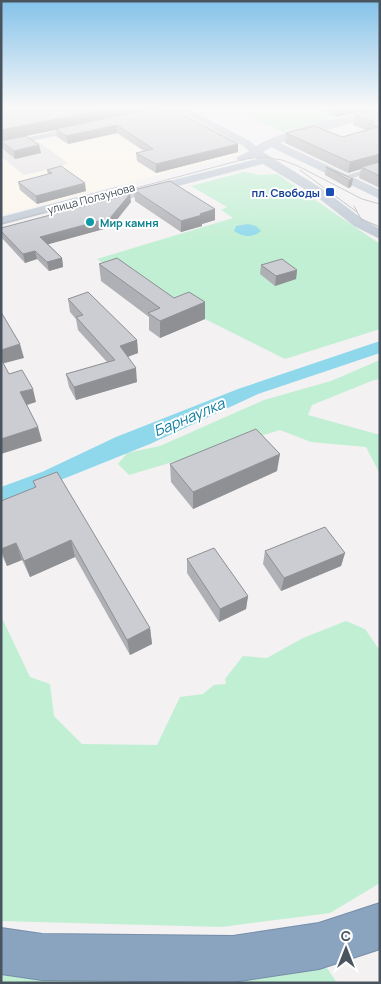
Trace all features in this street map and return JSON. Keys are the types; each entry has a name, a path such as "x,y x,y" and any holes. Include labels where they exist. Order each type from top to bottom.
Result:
{"highway":[{"path":"1,951 42,957 233,959 319,946 380,926"}],"street":[{"path":"257,153 263,159 320,193 350,217 377,232"},
{"path":"263,159 266,153"},
{"path":"290,153 380,195"},
{"name":"улица Ползунова","path":"1,221 249,156 263,159"},
{"name":"улица Ползунова","path":"1,229 263,159"},
{"path":"342,178 380,167"}],"shaded area":[{"path":"1,153 242,154 1,215"},
{"path":"1,153 54,153 68,163 60,167 24,175 1,156"}],"green space":[{"path":"244,172 260,175 277,174 380,244 380,329 285,359 205,319 189,308 175,314 97,259 233,218 221,210 227,207 191,186"},
{"path":"380,360 380,379 312,405 308,415 380,435 380,474 366,447 311,442 280,430 129,475 118,464 127,453 160,446 264,400 331,381"},
{"path":"1,616 30,677 50,684 54,716 82,744 157,745 180,697 203,694 214,685 226,684 225,679 243,656 267,658 303,638 346,621 365,629 380,651 380,883 330,913 222,927 1,921"},
{"path":"325,965 337,983 1,983 1,970"}],"water":[{"path":"248,224 256,226 261,231 255,235 248,236 240,235 234,231 236,226"},
{"name":"Барнаулка","path":"380,341 380,353 258,394 150,444 1,504 1,487 42,472 116,437 238,389"}],"building":[{"path":"136,153 201,153 156,164"},
{"path":"330,153 380,153 380,154 350,162"},
{"path":"380,162 380,176 361,167"},
{"path":"61,166 85,183 36,196 18,182 52,173 47,170"},
{"path":"326,167 353,179 349,180"},
{"path":"170,181 215,209 181,221 134,190"},
{"path":"130,194 110,218 40,237 62,258 47,262 35,251 23,254 1,231 1,228"},
{"path":"117,258 174,298 189,292 205,302 160,321 148,313 160,308 99,264"},
{"path":"282,259 297,270 276,276 261,265"},
{"path":"88,292 137,340 120,346 136,368 74,387 66,374 115,360 76,317 83,315 68,299"},
{"path":"1,312 20,344 1,350"},
{"path":"1,359 9,374 22,370 33,389 20,392 38,427 1,439"},
{"path":"256,429 280,454 193,492 170,464"},
{"path":"57,472 150,628 127,640 71,540 24,561 16,543 1,549 1,501 36,487 33,481"},
{"path":"325,527 345,553 284,578 265,551"},
{"path":"214,548 248,596 220,609 187,559"}],"tram line":[{"path":"1,224 245,159 264,157 282,160 298,166 362,199 380,204"},
{"path":"300,170 357,212"},
{"path":"354,206 361,219 380,227"}],"place":[{"name":"пл. Свободы","path":"330,192"},
{"name":"Мир камня","path":"90,222"}]}
